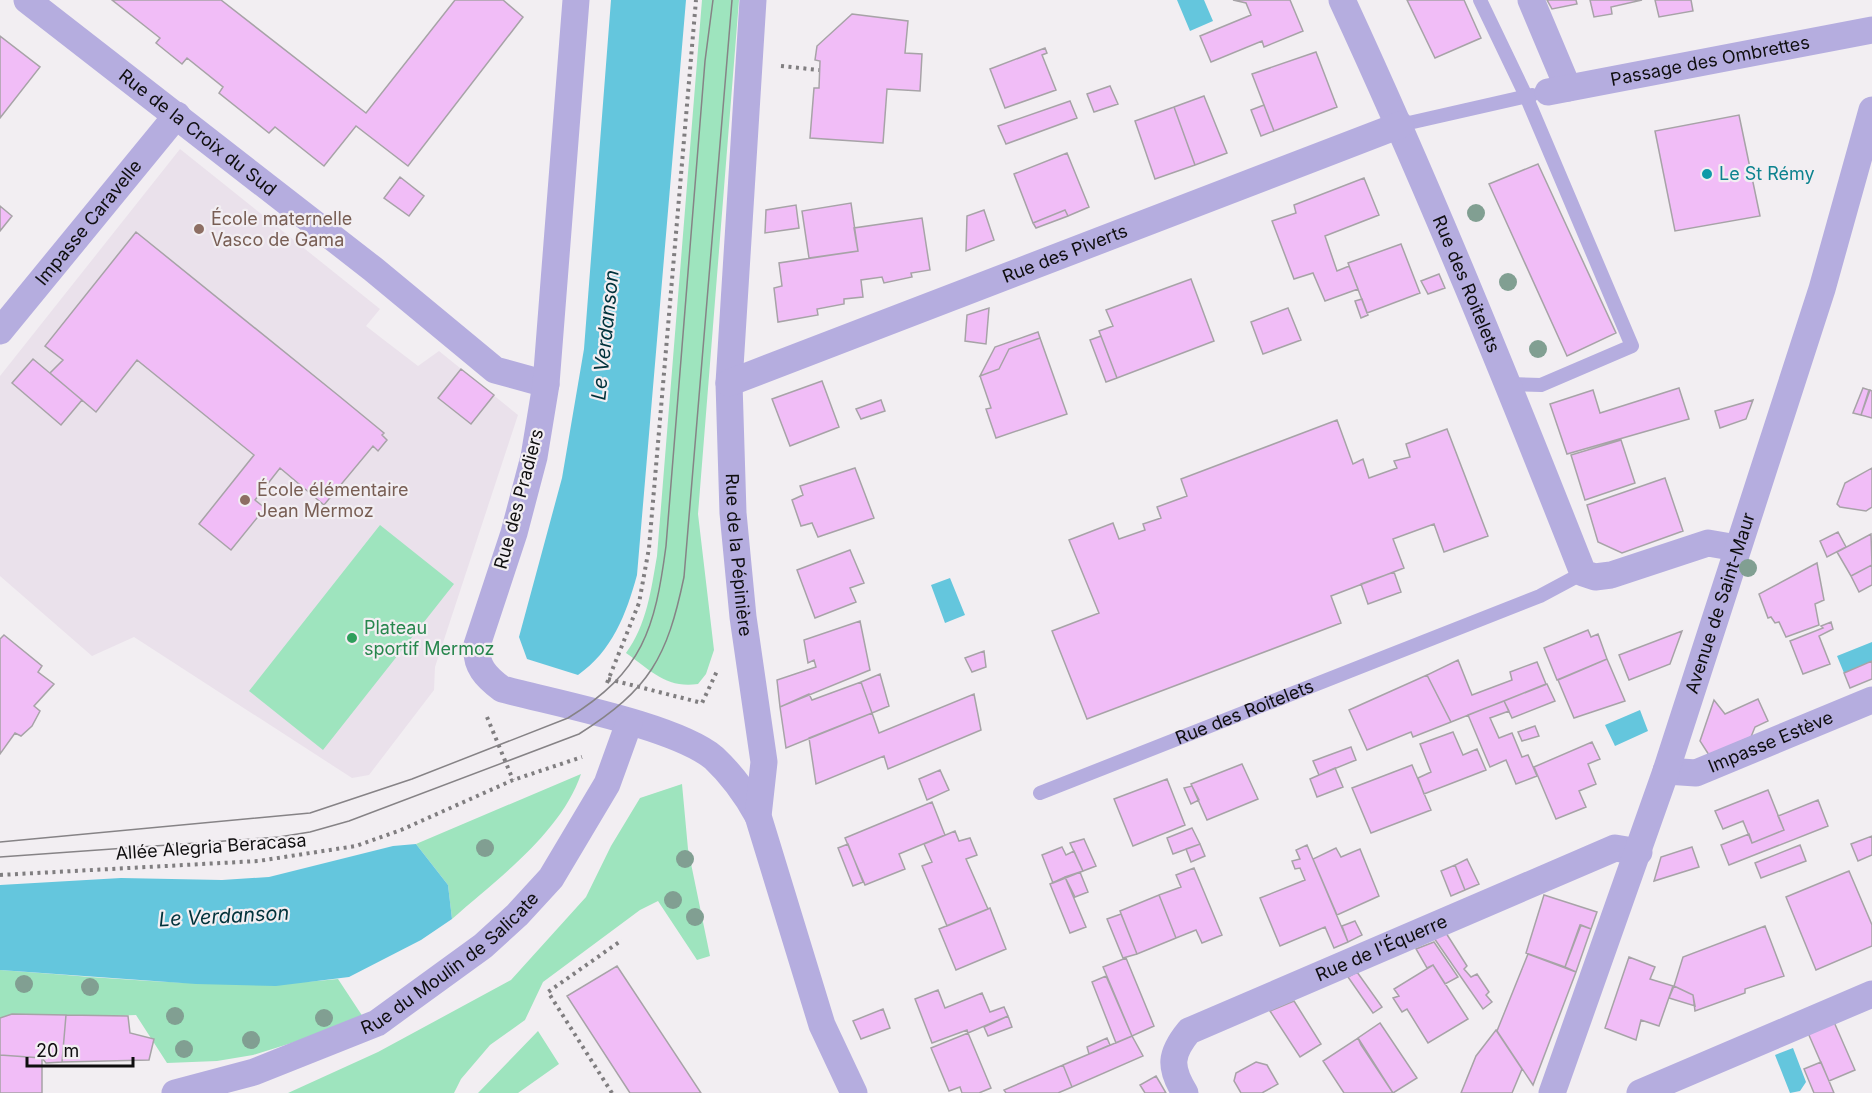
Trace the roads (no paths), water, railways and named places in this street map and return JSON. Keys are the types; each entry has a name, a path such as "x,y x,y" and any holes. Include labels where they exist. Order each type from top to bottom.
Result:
{"street":[{"name":"Rue de la Croix du Sud","path":"27,0 373,269 495,370 546,384"},
{"name":"Rue des Pradiers","path":"576,0 546,384 531,468 514,533 477,645 476,657 481,670 502,688 684,740 712,757 729,774 758,816"},
{"name":"Rue de la Pépinière","path":"753,0 729,383 730,483 743,617 764,762 758,816 822,1025 854,1093"},
{"name":"Rue des Roitelets","path":"1342,0 1400,125 1509,384 1583,573"},
{"path":"1531,0 1547,92"},
{"name":"Passage des Ombrettes","path":"1547,92 1872,30"},
{"name":"Avenue de Saint-Maur","path":"1552,1093 1666,771 1822,289 1872,110"},
{"name":"Impasse Caravelle","path":"0,331 177,115"},
{"name":"Rue des Piverts","path":"729,383 1400,125"},
{"path":"1583,573 1595,577 1611,575 1708,543 1737,548"},
{"name":"Impasse Estève","path":"1666,771 1696,773 1872,700"},
{"name":"Rue du Moulin de Salicate","path":"175,1093 254,1072 377,1023 483,946 550,878 607,784 629,723"},
{"name":"Rue de l'Équerre","path":"1185,1093 1173,1074 1176,1047 1189,1031 1615,848 1639,852"},
{"path":"1640,1093 1872,994"}],"lane":[{"path":"1480,0 1547,92 1632,346 1541,385 1509,384"},
{"path":"1400,125 1547,92"},
{"name":"Rue des Roitelets","path":"1040,793 1540,596 1583,573"}],"water":[{"name":"Le Verdanson","path":"611,0 686,0 637,575 628,604 609,643 600,655 578,675 527,659 519,637 562,478 584,349"},
{"path":"1177,0 1204,0 1213,21 1190,31"},
{"path":"950,578 965,615 945,623 931,585"},
{"path":"1872,642 1872,661 1844,673 1837,656"},
{"path":"1640,710 1648,731 1615,746 1605,725"},
{"name":"Le Verdanson","path":"416,844 448,885 452,919 421,940 349,977 276,986 196,984 0,970 0,885 121,878 222,880 269,877 393,846"},
{"path":"1793,1048 1806,1082 1800,1091 1790,1093 1775,1055"}],"tram line":[{"path":"0,842 310,813 412,779 568,718 593,701 629,665 650,625 657,601 666,546 705,61 713,0"},
{"path":"0,857 279,837 310,832 349,821 579,734 603,718 639,686 652,669 662,650 678,605 684,577 732,0"}],"place":[{"name":"Le St Rémy","path":"1707,174"},
{"name":"École maternelle Vasco de Gama","path":"199,229"},
{"name":"École élémentaire Jean Mermoz","path":"245,500"},
{"name":"Plateau sportif Mermoz","path":"352,638"}]}
